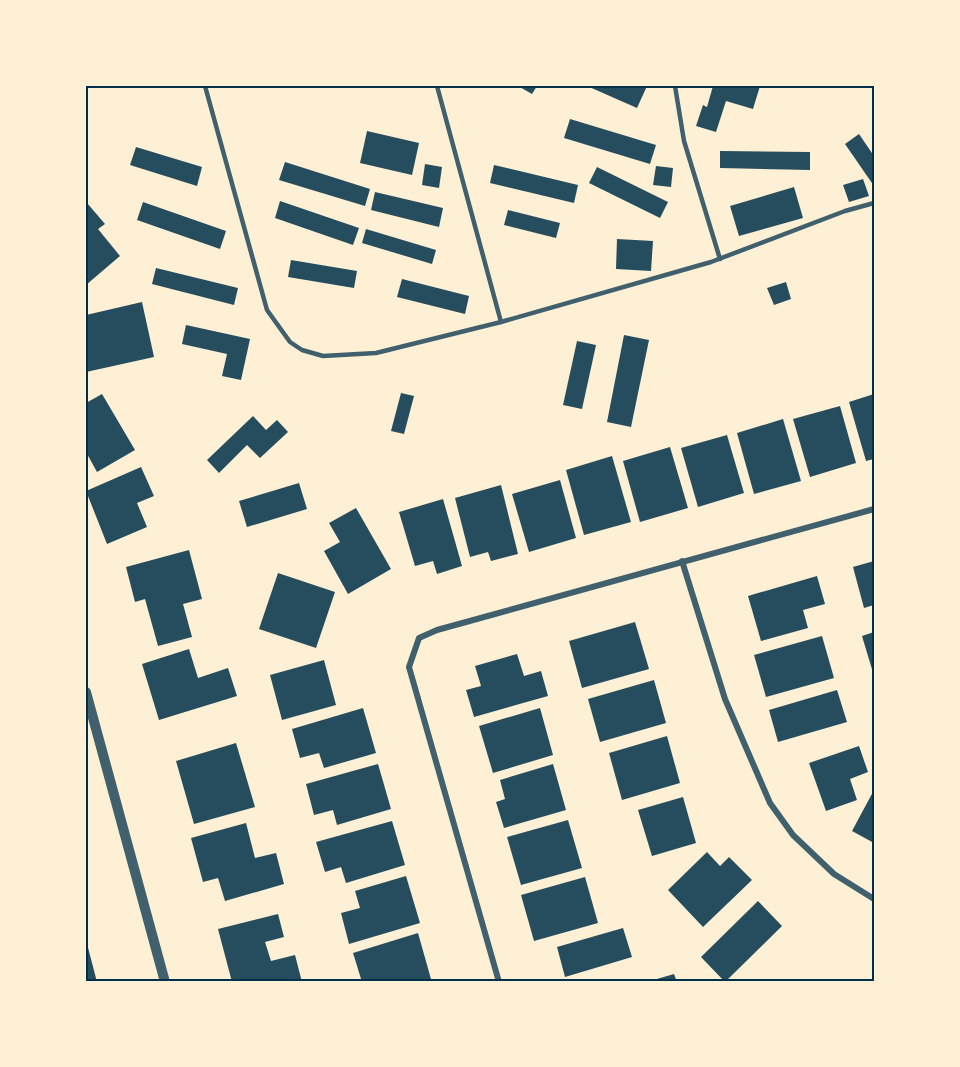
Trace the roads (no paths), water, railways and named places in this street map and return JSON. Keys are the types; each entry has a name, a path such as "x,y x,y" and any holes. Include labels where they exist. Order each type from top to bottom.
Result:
{"street":[{"path":"499,981 409,667 420,638 437,630 874,509"},
{"path":"682,561 725,699 770,803 793,835 834,874 874,899"},
{"path":"86,692 165,981"}],"lane":[{"path":"206,86 267,310 290,342 302,350 322,356 376,353 501,322 720,259 844,211 874,203"},
{"path":"437,86 501,322"},
{"path":"675,86 684,141 720,259"}]}
